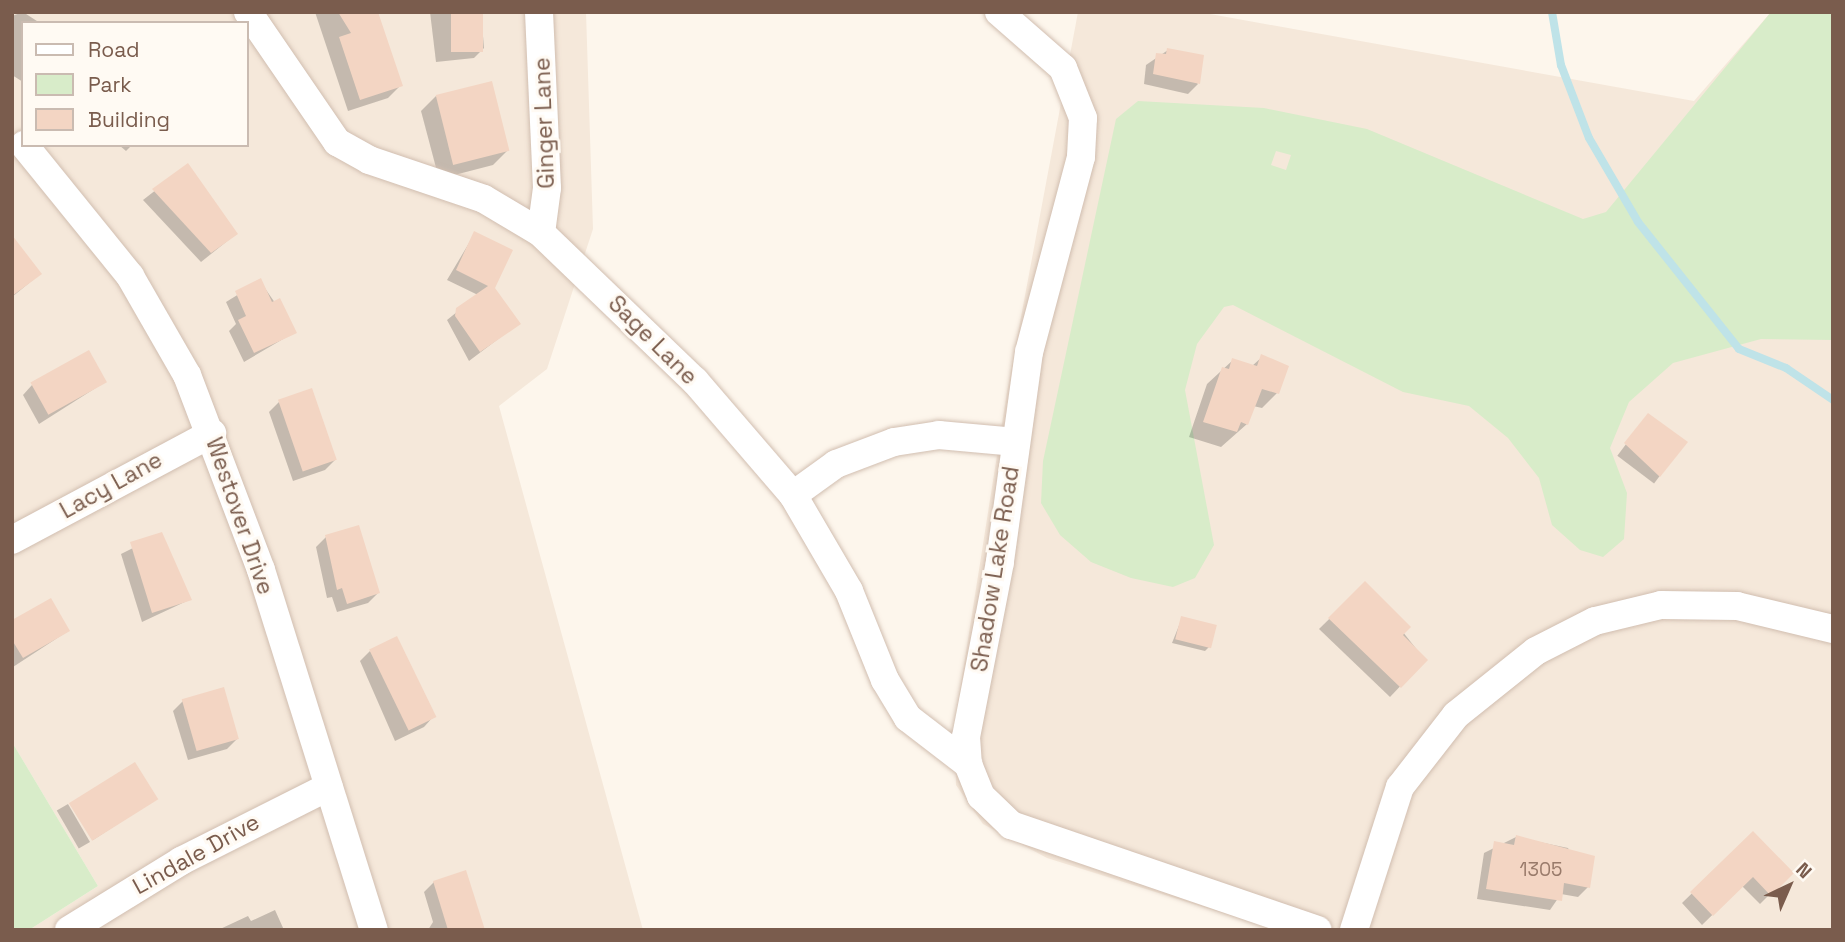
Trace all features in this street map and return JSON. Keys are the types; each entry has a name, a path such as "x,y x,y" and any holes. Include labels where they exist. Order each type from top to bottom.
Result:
{"street":[{"name":"Sage Lane","path":"248,12 337,142 369,160 484,199 541,233 695,381 793,495 849,591 898,703 926,737 968,764"},
{"name":"Ginger Lane","path":"539,12 547,188 541,233"},
{"name":"Shadow Lake Road","path":"999,12 1063,68 1083,118 1081,157 1029,352 967,737 968,764 981,796 1012,825 1318,930"},
{"name":"Westover Drive","path":"25,147 102,236 157,316 212,433 374,930"},
{"name":"Lacy Lane","path":"12,540 212,433"},
{"path":"793,495 836,464 894,442 939,435 1016,442"},
{"path":"1354,930 1386,818 1418,761 1456,715 1536,651 1595,621 1661,605 1737,606 1833,629"},
{"name":"Lindale Drive","path":"69,930 181,860 328,787"}],"shaded area":[{"path":"12,12 586,12 593,229 547,369 499,406 643,930 29,930 98,886 12,742"},
{"path":"1078,12 1199,12 1694,101 1771,12 1833,12 1833,930 1277,930 1047,858 983,824 956,785 955,722 1007,392"}],"green space":[{"path":"1771,12 1833,12 1833,340 1761,339 1673,363 1629,402 1610,448 1627,493 1624,539 1603,557 1580,550 1552,525 1539,478 1508,438 1469,406 1403,392 1233,305 1224,307 1197,344 1185,390 1214,545 1195,578 1173,587 1131,578 1091,562 1060,535 1041,503 1043,461 1116,119 1138,101 1264,108 1367,129 1583,219 1606,212","holes":["1276,151 1291,155 1286,170 1271,165"]},
{"path":"12,742 98,886 29,930 12,930"}],"building":[{"path":"338,12 378,12 403,86 360,100 339,37 351,33"},
{"path":"451,12 483,12 483,52 451,52"},
{"path":"1167,48 1204,55 1200,84 1153,74 1156,53 1166,54"},
{"path":"492,81 509,151 453,165 436,95"},
{"path":"188,163 238,234 211,253 152,189"},
{"path":"474,231 513,250 495,288 521,324 480,352 455,316 456,308 488,286 456,270"},
{"path":"12,235 42,274 12,296"},
{"path":"261,278 272,302 280,298 297,333 254,353 238,320 246,316 235,291"},
{"path":"89,350 107,382 48,415 30,382"},
{"path":"1261,354 1289,366 1279,394 1262,389 1248,425 1241,422 1237,432 1203,422 1222,367 1229,369 1232,358 1257,366"},
{"path":"312,388 337,460 303,472 278,400"},
{"path":"1648,413 1688,442 1660,477 1624,443"},
{"path":"359,525 380,593 347,604 342,588 337,590 325,535"},
{"path":"162,532 192,600 152,613 130,542"},
{"path":"1365,581 1411,627 1403,635 1428,660 1401,688 1328,618"},
{"path":"51,598 70,631 23,658 12,640 12,620"},
{"path":"1181,616 1217,625 1211,648 1175,639"},
{"path":"397,636 436,717 409,730 369,650"},
{"path":"224,687 239,739 197,751 182,699"},
{"path":"135,762 158,799 92,841 69,803"},
{"path":"1753,831 1794,873 1771,896 1753,877 1713,916 1690,892"},
{"path":"1516,835 1595,856 1590,888 1564,883 1562,901 1486,889 1494,841 1514,845"},
{"path":"466,870 485,930 448,930 433,881"}],"waterway":[{"path":"1552,12 1561,65 1589,138 1638,222 1739,349 1786,368 1833,400"}]}
